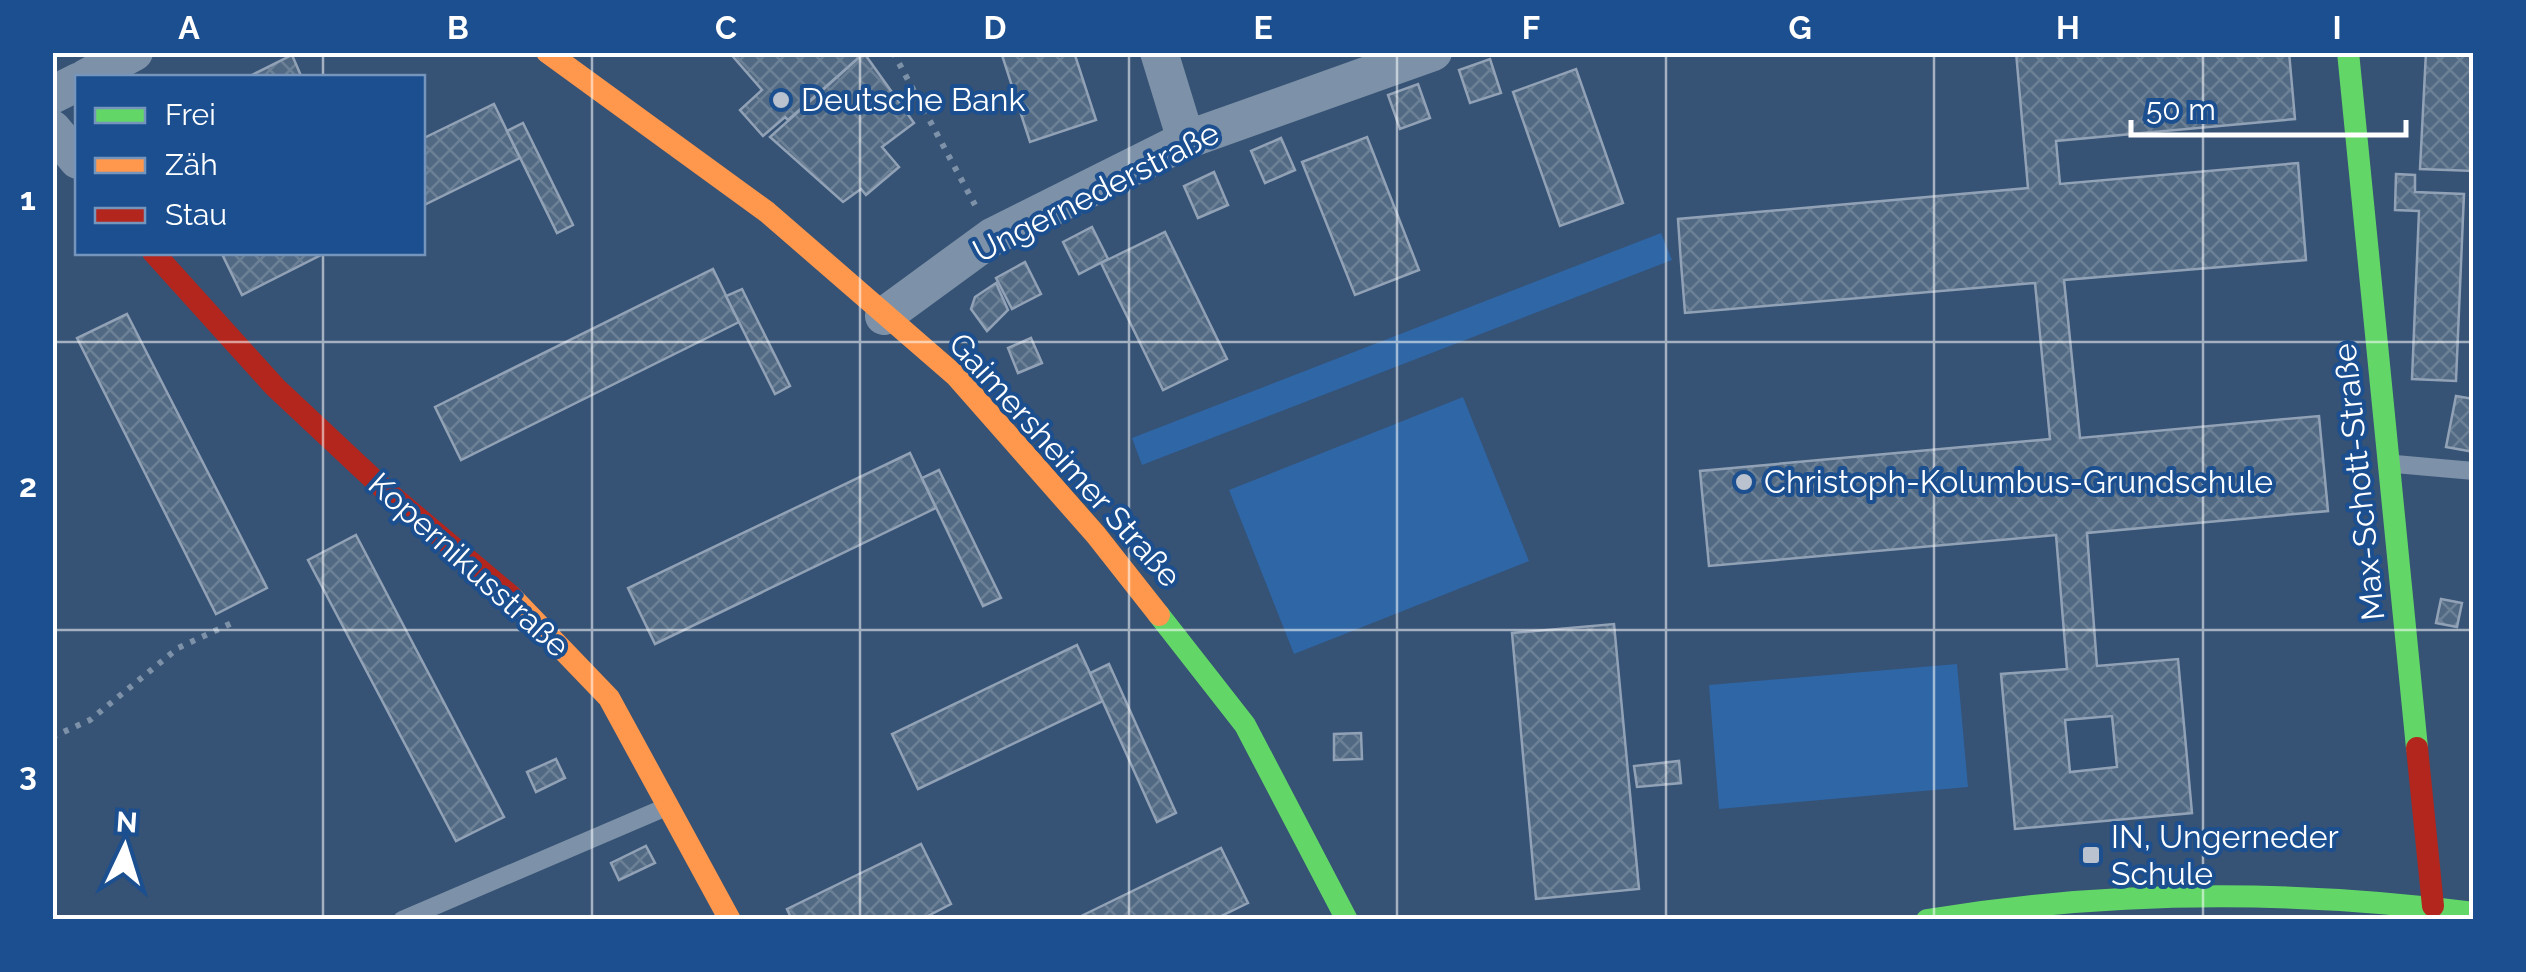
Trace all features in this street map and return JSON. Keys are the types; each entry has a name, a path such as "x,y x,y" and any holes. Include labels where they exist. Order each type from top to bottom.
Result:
{"street":[{"path":"92,75 134,52"},
{"name":"Gaimersheimer Straße","path":"547,52 766,212 969,390 1096,535 1234,710 1347,920"},
{"path":"1160,52 1186,140"},
{"name":"Ungernederstraße","path":"884,316 992,237 1186,140 1433,52"},
{"name":"Max-Schott-Straße","path":"2348,52 2432,906"},
{"path":"52,95 75,84"},
{"path":"52,129 75,156"},
{"name":"Kopernikusstraße","path":"156,255 275,387 385,490 524,607 609,698 730,920"},
{"path":"1927,920 1971,911 2114,899 2273,896 2474,912"}],"lane":[{"path":"2390,464 2474,471"},
{"path":"402,920 668,806"}],"path":[{"path":"893,52 992,237"},
{"path":"52,737 90,720 178,648 234,622"}],"shaded area":[{"path":"1661,233 1672,260 1142,465 1132,438"},
{"path":"1463,397 1529,561 1294,654 1229,490"},
{"path":"1957,664 1968,787 1719,809 1709,685"}],"building":[{"name":"Deutsche Bank","path":"729,52 864,53 788,120 785,117 763,136 740,110 762,90"},
{"path":"1001,52 1074,52 1096,120 1030,142"},
{"path":"2016,52 2289,52 2295,119 2056,141 2060,184 2298,163 2306,260 2064,280 2080,438 2319,416 2328,511 2087,533 2097,666 2178,659 2192,813 2015,829 2001,674 2067,669 2056,535 1709,566 1700,471 2050,439 2035,283 1685,313 1678,219 2028,188","holes":["2112,716 2117,767 2070,772 2065,720"]},
{"path":"2426,52 2474,52 2474,171 2420,169"},
{"path":"864,53 914,123 882,147 899,167 866,195 861,189 843,202 770,137"},
{"path":"292,55 301,75 252,75"},
{"path":"1490,59 1501,93 1470,103 1459,70"},
{"path":"1576,69 1623,203 1560,226 1513,92"},
{"path":"1418,84 1430,118 1400,129 1388,95"},
{"path":"494,104 520,158 425,205 425,138"},
{"path":"523,123 573,225 557,233 507,131"},
{"path":"1367,137 1419,270 1355,295 1302,162"},
{"path":"1281,138 1295,170 1265,183 1251,151"},
{"path":"1214,172 1228,205 1198,218 1184,186"},
{"path":"2396,174 2415,175 2415,192 2464,194 2456,381 2412,379 2419,211 2395,210"},
{"path":"1092,227 1108,259 1079,274 1063,242"},
{"path":"1165,232 1227,359 1163,390 1101,263"},
{"path":"222,255 321,255 242,295"},
{"path":"1025,262 1041,294 1012,309 996,278"},
{"path":"713,269 739,322 461,460 435,407"},
{"path":"996,283 1008,310 987,331 971,309 975,297"},
{"path":"742,289 790,386 775,394 726,296"},
{"path":"127,314 267,588 216,614 77,338"},
{"path":"1031,338 1042,363 1018,373 1008,348"},
{"path":"2456,396 2474,399 2474,452 2446,447"},
{"path":"910,453 936,508 655,644 628,588"},
{"path":"939,470 1001,598 983,606 922,478"},
{"path":"356,535 504,817 456,841 308,560"},
{"path":"2441,599 2462,603 2457,627 2436,623"},
{"path":"1614,624 1639,889 1536,899 1512,633"},
{"path":"1077,645 1103,701 918,789 892,734"},
{"path":"1109,664 1176,813 1157,822 1090,673"},
{"path":"1361,733 1362,759 1334,760 1334,734"},
{"path":"556,759 565,778 536,792 527,772"},
{"path":"1679,761 1681,783 1637,787 1634,766"},
{"path":"921,844 951,904 920,920 792,920 787,909"},
{"path":"646,846 655,863 619,880 611,863"},
{"path":"1221,848 1248,903 1213,920 1073,920"}],"traffic: fast":[{"path":"2348,52 2417,748"},
{"path":"1159,615 1245,725 1347,920"},
{"path":"1927,920 2064,903 2200,896 2337,900 2474,913"}],"traffic: slow":[{"path":"547,52 767,212 956,376 1096,535 1159,615"},
{"path":"511,596 609,698 730,920"}],"traffic: jam":[{"path":"156,255 275,387 385,490 511,596"},
{"path":"2417,748 2433,906"}],"place":[{"name":"Deutsche Bank","path":"781,100"},
{"name":"Christoph-Kolumbus-Grundschule","path":"1744,482"},
{"name":"IN, Ungerneder Schule","path":"2091,855"}]}
